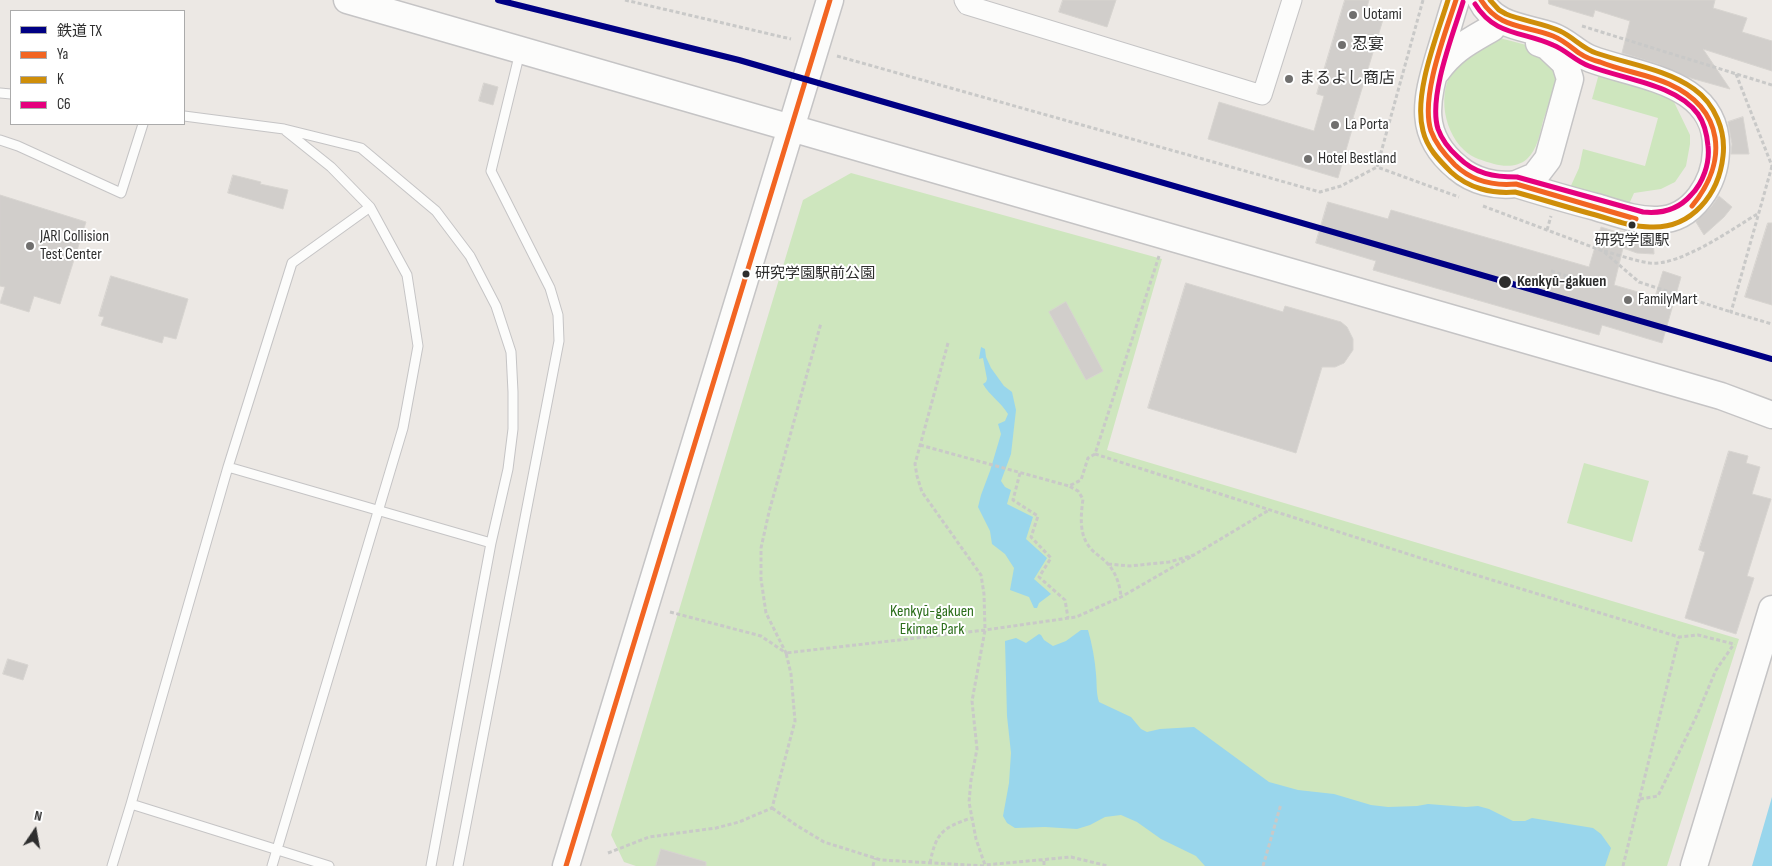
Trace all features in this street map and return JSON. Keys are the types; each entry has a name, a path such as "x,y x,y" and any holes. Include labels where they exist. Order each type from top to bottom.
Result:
{"street":[{"path":"348,0 1721,396 1772,415"},
{"path":"566,866 830,0"},
{"path":"964,0 966,5 1262,95 1292,0"},
{"path":"1456,0 1433,76 1427,114 1430,128 1440,150 1453,164 1473,178 1498,185 1516,184 1636,219 1661,220 1673,217 1692,206 1707,186 1716,158 1715,135 1709,117 1692,97 1668,83 1588,58 1553,36 1504,23 1489,12 1480,0"},
{"path":"1480,0 1478,8 1480,15 1492,28 1547,46 1564,63 1570,79 1548,158 1535,176 1516,184"},
{"path":"1433,76 1453,51 1492,28"},
{"path":"1694,866 1772,609"}],"lane":[{"path":"458,866 559,341 558,315 550,288 491,170 521,49"},
{"path":"185,116 284,129 361,148 436,211 470,256 496,306 511,352 513,429 508,469 491,543 431,866"},
{"path":"0,140 18,146 121,193 143,125"},
{"path":"272,866 403,428 418,346 407,275 370,207 331,167 284,129"},
{"path":"112,866 228,466 292,263 370,207"},
{"path":"228,466 491,543"},
{"path":"131,804 330,866"}],"path":[{"path":"625,0 791,39"},
{"path":"1579,25 1772,85"},
{"path":"837,56 1320,192 1341,186 1377,167"},
{"path":"1736,74 1772,166 1731,312 1772,324"},
{"path":"1604,251 1651,263 1679,259 1759,213"},
{"path":"1070,486 1080,480 1088,458 1095,454 1160,253"},
{"path":"1551,271 1594,285"},
{"path":"772,808 795,721 791,674 786,653 766,613 761,548 769,512 822,323"},
{"path":"948,342 915,464 922,492 981,574 984,594 985,630 972,701 977,749 971,780 970,802 971,818 985,866"},
{"path":"920,445 1070,486 1078,491 1083,499 1081,511 1082,529 1088,546 1108,564 1120,584 1121,596"},
{"path":"1095,454 1433,562 1679,637 1698,635 1739,645"},
{"path":"1020,473 1013,500 1038,516 1031,537 1050,558 1039,577 1065,600 1068,618"},
{"path":"670,612 761,636 786,653 985,630 1076,617 1121,596 1194,556 1270,510"},
{"path":"1108,564 1130,566 1169,562 1194,556"},
{"path":"1624,866 1679,637"},
{"path":"1640,799 1658,796 1697,715 1716,670 1734,644"},
{"path":"1263,866 1281,804"},
{"path":"608,853 649,837 732,824 772,808"},
{"path":"772,808 824,842 881,860 985,866 1072,857 1108,866"},
{"path":"930,863 933,846 942,832 956,823 971,818"},
{"path":"872,866 875,858"},
{"path":"1044,861 1044,866"}],"green space":[{"path":"1496,37 1534,47 1549,55 1556,74 1553,93 1536,146 1527,159 1520,164 1511,166 1498,165 1482,160 1464,150 1450,130 1444,107 1447,83 1451,72 1471,52"},
{"path":"1600,70 1665,94 1674,102 1690,135 1686,166 1675,182 1661,189 1634,193 1630,202 1624,205 1569,190 1579,168 1583,149 1645,166 1658,118 1592,99"},
{"name":"Kenkyū-gakuen Ekimae Park","path":"851,173 1162,259 1107,450 1739,639 1667,866 636,866 624,862 611,835 803,200"},
{"path":"1584,463 1649,481 1632,542 1567,523"}],"water":[{"path":"981,347 985,349 991,368 1004,386 1012,392 1016,410 1011,454 1001,481 1005,487 1011,490 1007,504 1033,517 1026,539 1047,558 1034,579 1051,594 1039,603 1037,608 1034,608 1029,597 1010,590 1014,568 1005,554 992,544 990,531 978,507 1001,434 998,424 1005,421 1008,414 983,384 987,379 983,358 979,359"},
{"path":"1081,630 1088,630 1095,663 1099,702 1131,717 1141,729 1147,732 1160,729 1194,727 1269,782 1298,790 1334,794 1371,805 1388,807 1428,804 1478,806 1489,809 1513,821 1525,821 1532,818 1593,828 1601,834 1611,848 1605,866 1205,866 1196,856 1161,839 1137,822 1121,815 1105,817 1077,829 1015,828 1007,823 1003,816 1009,783 1011,753 1007,716 1005,641 1016,638 1026,643 1039,634 1053,646 1066,641"},
{"path":"1772,797 1772,866 1752,866"}],"building":[{"path":"1063,0 1116,0 1107,27 1059,12"},
{"path":"1345,0 1369,0 1367,7 1385,13 1353,118 1355,119 1338,178 1208,139 1219,102 1314,131 1324,96 1317,94"},
{"path":"1549,0 1715,0 1713,8 1747,18 1742,32 1772,41 1772,71 1703,49 1730,89 1687,77 1658,64 1622,53 1630,21 1595,10 1593,17 1549,4"},
{"path":"484,83 498,87 493,105 479,101"},
{"path":"1743,117 1749,154 1731,154 1732,144 1728,122"},
{"path":"233,175 261,182 260,184 288,190 283,209 228,193"},
{"name":"JARI Collision Test Center","path":"0,195 86,222 60,304 34,296 29,312 0,303 5,287 0,286"},
{"path":"1719,196 1732,207 1704,235 1696,222"},
{"path":"1328,202 1388,219 1391,210 1589,267 1601,227 1620,233 1620,231 1653,235 1654,254 1637,253 1623,248 1614,285 1655,297 1663,271 1681,277 1662,343 1602,325 1599,335 1373,270 1376,261 1316,243"},
{"path":"1768,223 1772,223 1772,305 1745,297"},
{"path":"111,276 188,299 176,339 164,336 162,343 101,325 104,317 99,316"},
{"path":"1186,283 1283,312 1285,306 1341,322 1347,327 1353,339 1353,350 1344,363 1335,367 1322,367 1296,453 1148,408"},
{"path":"1066,302 1103,371 1086,380 1049,312"},
{"path":"1729,451 1748,456 1746,463 1760,467 1752,494 1771,499 1747,576 1754,578 1736,634 1685,618 1705,552 1699,550"},
{"path":"8,659 28,665 23,680 3,674"},
{"path":"661,849 706,862 706,866 656,866"}],"rail line":[{"name":"TX","path":"498,0 739,60 1772,359"}],"transit line":[{"name":"Ya","path":"566,866 830,0"},
{"name":"K","path":"1448,0 1428,65 1421,100 1421,116 1423,131 1430,148 1458,178 1481,189 1515,192 1643,227 1665,226 1679,222 1701,206 1716,183 1723,156 1723,137 1718,119 1708,102 1701,95 1671,76 1596,53 1560,31 1506,14 1499,10 1490,0"},
{"name":"Ya","path":"1456,0 1440,47 1429,101 1428,117 1431,131 1444,154 1455,165 1476,179 1492,183 1516,184 1636,219"},
{"name":"Ya","path":"1481,0 1488,9 1504,21 1553,36 1591,59 1669,84 1687,95 1701,107 1710,122 1715,138 1715,154 1712,171 1704,189 1692,206"},
{"name":"C6","path":"1463,2 1443,66 1436,100 1436,116 1438,129 1444,141 1464,163 1485,173 1517,177 1643,212 1669,210 1681,204 1695,190 1707,166 1708,146 1702,122 1698,114 1688,104 1663,89 1602,71 1579,61 1553,45 1500,27 1491,22 1475,4"}],"place":[{"name":"Uotami","path":"1353,15"},
{"name":"忍宴","path":"1342,45"},
{"name":"まるよし商店","path":"1289,79"},
{"name":"La Porta","path":"1335,125"},
{"name":"Hotel Bestland","path":"1308,159"},
{"name":"研究学園駅","path":"1632,225"},
{"name":"JARI Collision Test Center","path":"30,246"},
{"name":"研究学園駅前公園","path":"746,274"},
{"name":"Kenkyū-gakuen","path":"1505,282"},
{"name":"FamilyMart","path":"1628,300"}]}
